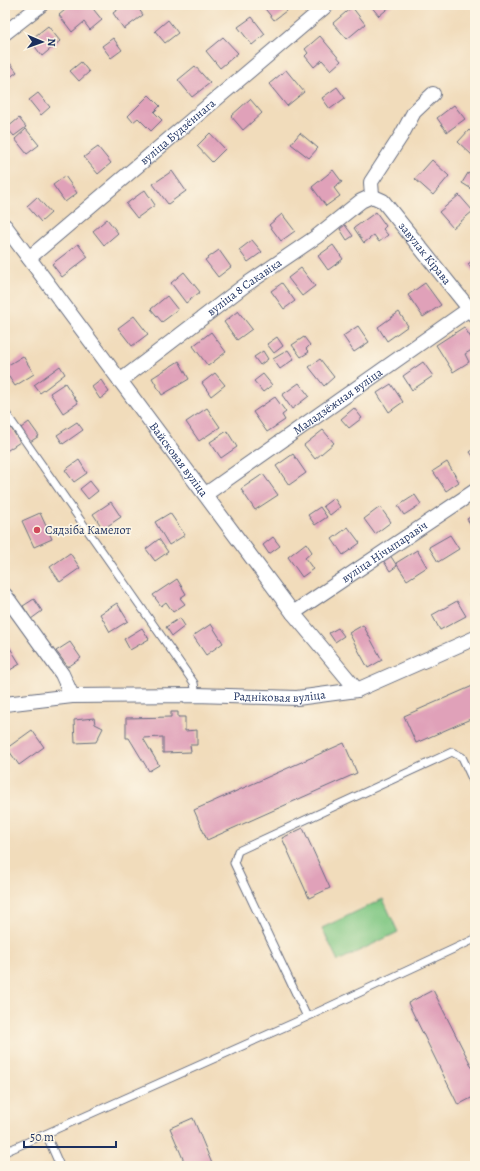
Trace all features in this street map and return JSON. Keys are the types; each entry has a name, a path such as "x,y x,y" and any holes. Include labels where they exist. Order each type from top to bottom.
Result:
{"street":[{"path":"5,33 41,5"},
{"name":"вуліца Будзённага","path":"29,258 327,5"},
{"path":"372,196 371,182 401,136 414,112 433,94"},
{"name":"завулак Кірава","path":"372,196 383,201 472,312"},
{"name":"вуліца 8 Сакавіка","path":"120,381 244,286 316,237 361,201 372,196"},
{"name":"Вайсковая вуліца","path":"5,226 206,494 293,613 357,690"},
{"name":"Маладзёжная вуліца","path":"206,494 472,312"},
{"name":"вуліца Нічыпаравіч","path":"293,613 475,491"},
{"path":"5,595 62,674 72,696"},
{"name":"Радніковая вуліца","path":"5,704 72,696 196,695 297,698 357,690 475,638"}],"lane":[{"path":"5,412 194,683 196,695"},
{"path":"307,1017 234,863 238,851 452,752 462,757 475,786"},
{"path":"5,1152 307,1017 475,939"},
{"path":"46,1134 60,1166"}],"green space":[{"path":"383,899 398,932 338,961 322,928"}],"building":[{"path":"71,5 90,5 102,20 90,30 84,22 72,32 59,15"},
{"path":"124,5 136,5 143,15 124,29 113,13"},
{"path":"262,5 294,5 274,20"},
{"path":"370,5 392,5 379,16"},
{"path":"352,7 365,24 347,39 333,23"},
{"path":"252,17 265,34 252,45 238,27"},
{"path":"168,20 178,33 165,43 155,31"},
{"path":"48,26 60,41 42,56 30,40"},
{"path":"320,36 341,61 331,70 322,60 314,67 305,56 308,53 305,49"},
{"path":"223,37 238,53 220,68 206,51"},
{"path":"113,38 122,50 111,58 102,46"},
{"path":"6,58 17,72 5,81 5,59"},
{"path":"81,62 89,72 79,81 70,71"},
{"path":"195,66 210,83 192,97 178,80"},
{"path":"286,70 304,92 287,106 269,84"},
{"path":"337,87 345,98 330,109 322,98"},
{"path":"38,93 50,107 41,115 29,100"},
{"path":"149,95 160,106 154,112 162,120 151,131 138,118 133,122 128,116"},
{"path":"250,99 262,113 243,130 231,116"},
{"path":"454,105 465,119 447,132 437,118"},
{"path":"19,118 26,127 14,136 7,128"},
{"path":"26,129 39,145 27,154 15,139"},
{"path":"469,130 475,135 475,151 472,155 458,142"},
{"path":"210,133 225,149 212,162 197,146"},
{"path":"300,133 318,148 309,158 291,144"},
{"path":"98,147 111,163 98,174 84,157"},
{"path":"432,160 449,176 433,195 415,179"},
{"path":"333,170 342,182 334,188 340,196 326,206 312,187"},
{"path":"172,171 186,191 168,204 153,184"},
{"path":"468,173 475,177 475,191 462,183"},
{"path":"65,176 77,193 65,202 53,185"},
{"path":"145,190 155,205 137,218 126,204"},
{"path":"459,195 473,211 453,228 439,212"},
{"path":"37,197 51,213 41,222 27,206"},
{"path":"376,212 386,226 383,229 388,235 379,242 374,235 364,243 354,228"},
{"path":"282,214 295,231 281,241 269,225"},
{"path":"107,219 118,233 104,245 93,231"},
{"path":"345,225 353,236 347,240 340,229"},
{"path":"252,240 262,252 248,262 239,250"},
{"path":"78,244 88,257 62,277 52,264"},
{"path":"333,245 343,259 328,270 318,256"},
{"path":"219,250 231,267 218,277 205,260"},
{"path":"475,259 475,274 468,264"},
{"path":"301,268 315,286 302,296 288,278"},
{"path":"184,272 200,292 186,303 171,283"},
{"path":"282,283 295,301 284,309 271,291"},
{"path":"425,283 441,305 423,317 408,295"},
{"path":"167,296 178,310 162,322 151,309"},
{"path":"238,311 252,329 237,340 224,322"},
{"path":"399,312 408,326 387,341 378,327"},
{"path":"134,316 148,334 132,346 118,328"},
{"path":"358,326 369,342 354,352 343,336"},
{"path":"464,327 475,344 475,348 465,354 469,362 453,372 436,345"},
{"path":"211,332 226,352 208,366 193,346"},
{"path":"277,337 283,346 274,353 267,344"},
{"path":"304,337 310,345 306,349 309,352 301,357 292,345"},
{"path":"288,350 294,359 280,369 273,359"},
{"path":"263,351 268,359 260,365 254,357"},
{"path":"23,356 34,374 15,386 5,371 5,367"},
{"path":"320,359 334,377 324,386 309,367"},
{"path":"179,361 189,379 162,395 152,378"},
{"path":"423,362 433,376 412,390 403,376"},
{"path":"60,366 65,374 40,393 34,385"},
{"path":"215,373 225,385 211,396 202,383"},
{"path":"263,374 272,385 263,392 254,381"},
{"path":"101,380 109,392 100,399 92,387"},
{"path":"65,383 78,403 63,413 50,393"},
{"path":"299,383 309,396 292,409 282,395"},
{"path":"391,384 403,402 389,412 377,393"},
{"path":"275,397 286,412 282,415 285,420 267,432 253,412"},
{"path":"207,408 220,427 199,441 186,422"},
{"path":"354,408 362,418 349,428 341,419"},
{"path":"29,422 39,436 30,442 21,428"},
{"path":"77,422 83,430 63,444 57,435"},
{"path":"11,428 20,442 5,452 5,432"},
{"path":"323,430 334,443 315,459 304,445"},
{"path":"227,431 237,447 221,458 210,442"},
{"path":"475,448 475,459 470,452"},
{"path":"293,454 306,473 289,485 276,466"},
{"path":"79,460 87,473 74,482 65,470"},
{"path":"447,462 459,482 446,491 433,471"},
{"path":"263,474 278,495 255,510 241,489"},
{"path":"90,481 98,491 88,499 80,489"},
{"path":"415,495 421,504 404,515 398,506"},
{"path":"334,498 340,507 330,515 323,506"},
{"path":"111,502 121,517 103,529 93,514"},
{"path":"320,507 327,517 315,525 308,515"},
{"path":"380,507 391,522 375,534 364,519"},
{"name":"Сядзіба Камелот","path":"40,513 52,539 34,547 22,521"},
{"path":"170,513 185,535 169,545 155,522"},
{"path":"475,514 475,531 467,519"},
{"path":"348,527 360,543 343,555 332,539"},
{"path":"450,535 459,549 438,562 429,547"},
{"path":"273,537 280,546 269,554 263,545"},
{"path":"159,539 168,552 155,561 146,549"},
{"path":"306,543 312,552 305,558 313,569 302,577 288,557"},
{"path":"417,550 427,567 407,580 396,563"},
{"path":"70,553 80,568 60,582 50,567"},
{"path":"390,555 397,566 390,571 383,560"},
{"path":"177,579 186,594 180,598 185,604 173,612 166,602 161,606 153,595"},
{"path":"475,592 475,606 469,594"},
{"path":"34,599 42,611 31,619 23,606"},
{"path":"457,601 466,616 440,630 432,615"},
{"path":"117,603 128,621 110,632 100,614"},
{"path":"180,618 185,626 172,636 166,627"},
{"path":"211,624 223,643 206,655 193,636"},
{"path":"363,625 382,660 368,668 349,633"},
{"path":"142,628 149,639 130,650 124,639"},
{"path":"338,628 344,636 335,642 329,633"},
{"path":"5,640 20,664 5,673"},
{"path":"70,642 81,658 68,667 56,651"},
{"path":"475,685 475,717 416,743 404,716"},
{"path":"171,712 178,712 178,717 185,717 185,731 197,730 197,745 190,745 191,752 163,753 163,737 143,738 159,765 149,771 129,738 126,738 126,718 171,717"},
{"path":"94,718 95,724 103,728 96,742 75,743 74,720"},
{"path":"32,730 44,747 19,765 7,748"},
{"path":"344,743 357,773 207,840 194,810"},
{"path":"303,828 330,888 309,898 282,838"},
{"path":"433,990 475,1073 475,1096 458,1105 408,1003"},
{"path":"193,1118 213,1166 186,1166 170,1128"}],"place":[{"name":"Сядзіба Камелот","path":"37,530"}]}
